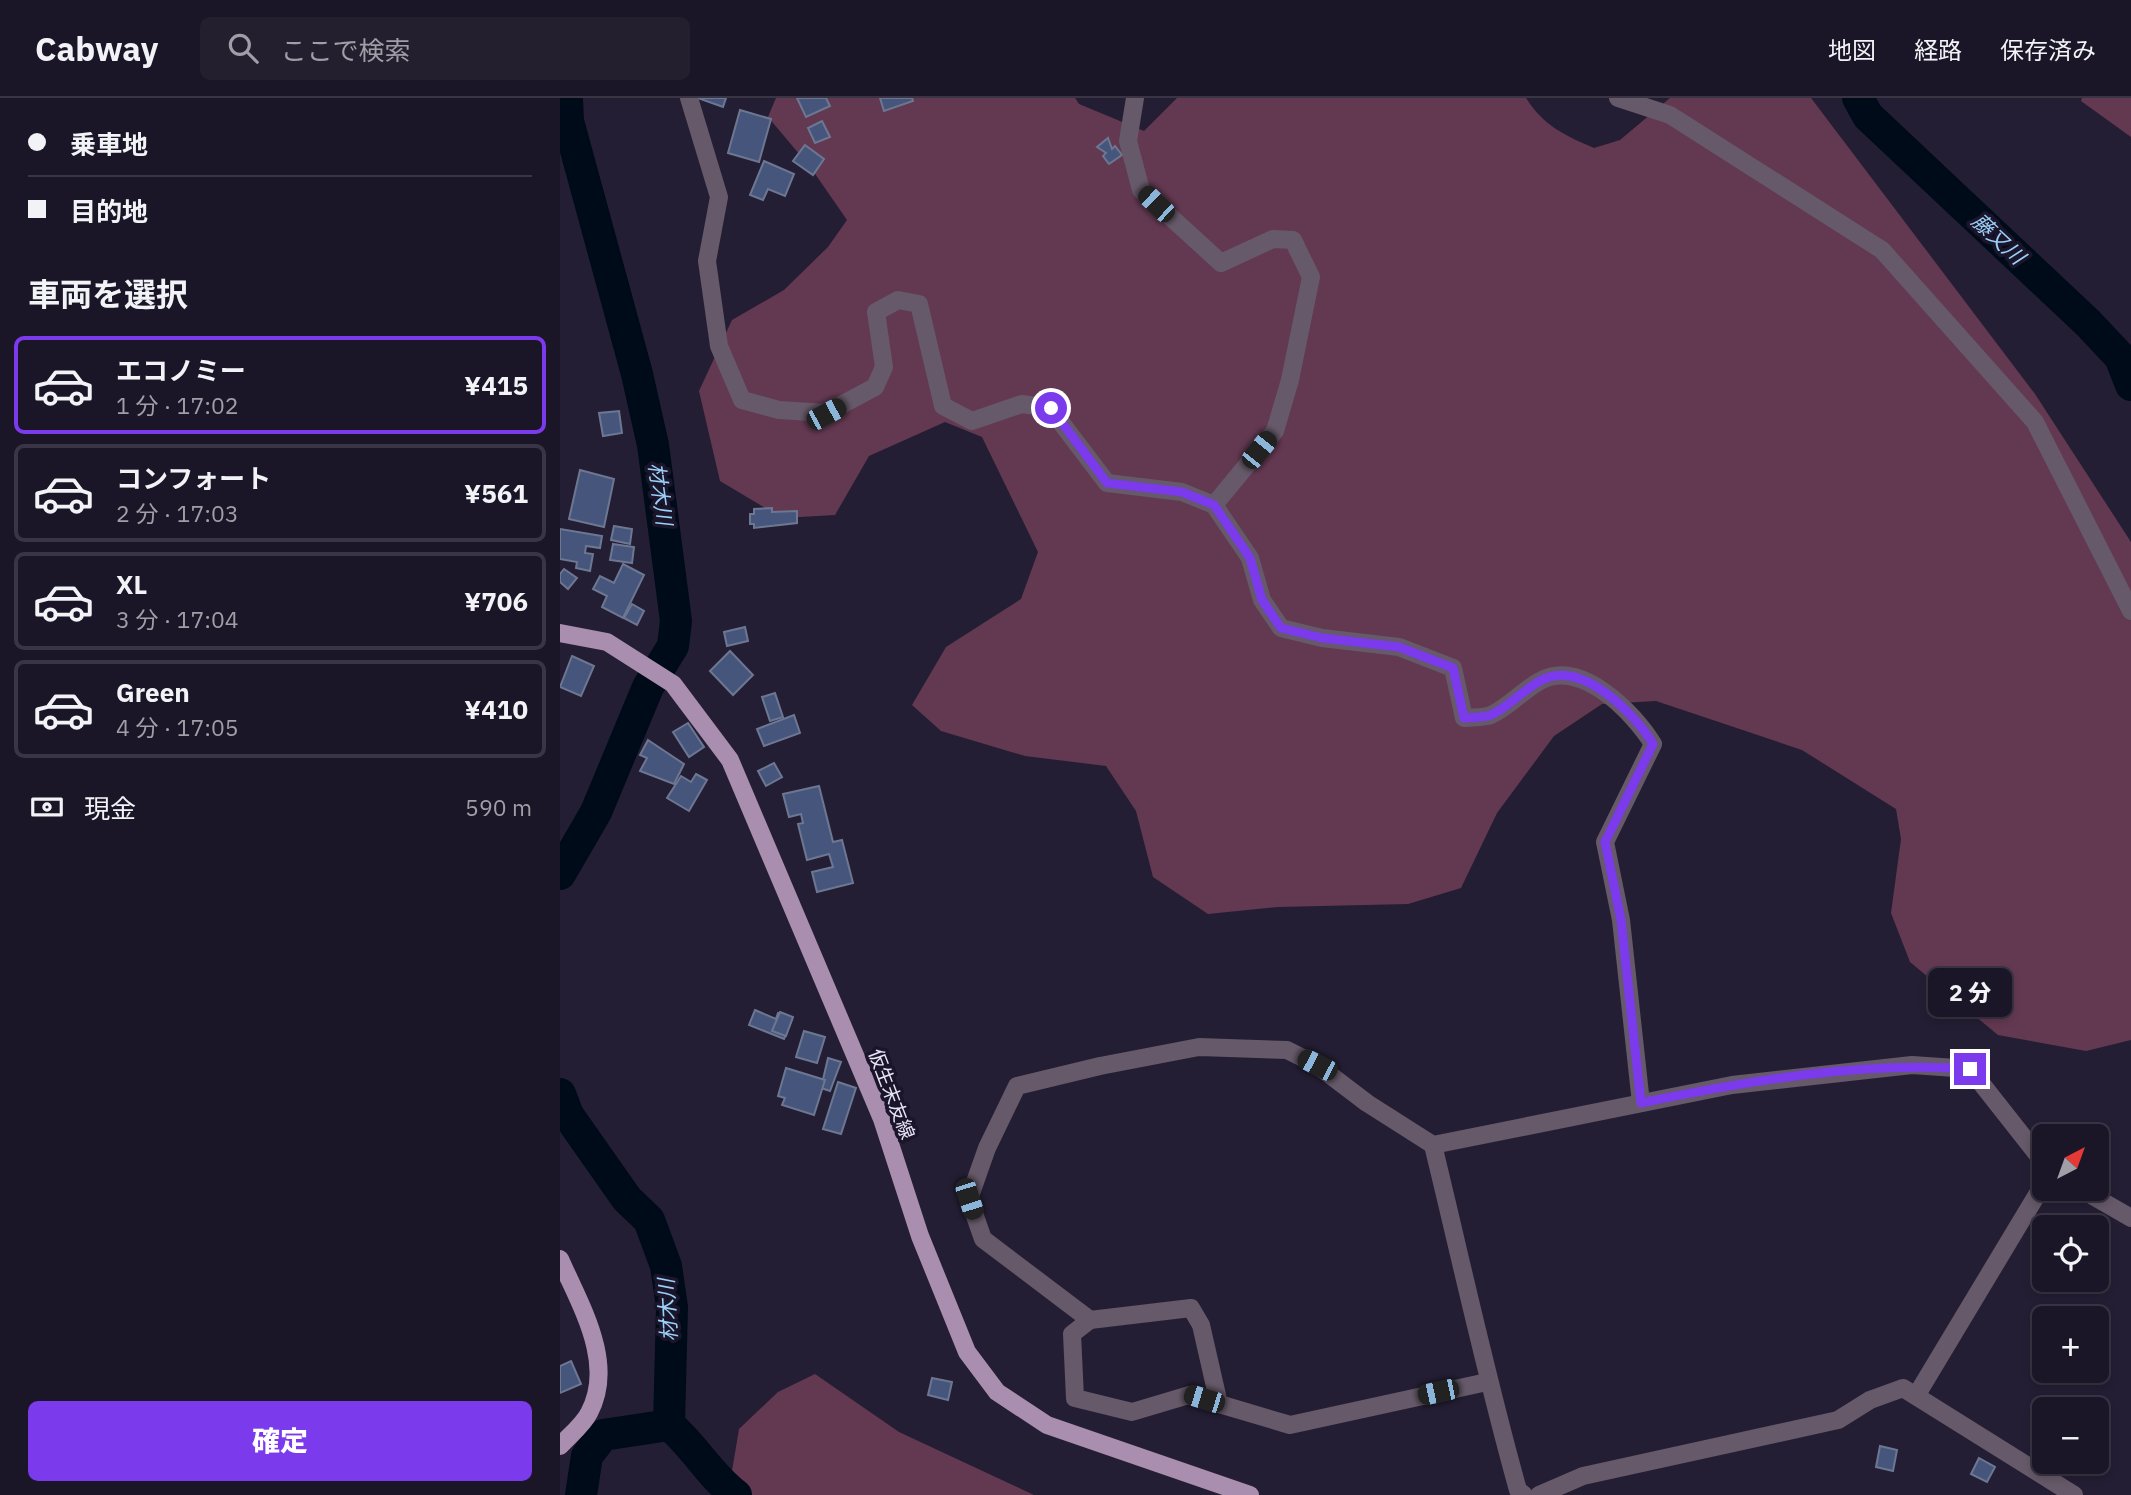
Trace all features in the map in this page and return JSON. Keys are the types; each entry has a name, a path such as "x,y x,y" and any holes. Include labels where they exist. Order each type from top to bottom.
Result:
{"main road":[{"name":"仮生末友線","path":"560,633 607,642 635,657 673,684 730,760 882,1119 920,1236 967,1352 997,1392 1047,1425 1250,1495"},
{"path":"560,1259 594,1338 600,1376 589,1413 560,1446"}],"street":[{"path":"689,98 719,197 707,261 719,346 742,400 779,410 826,414 875,387 884,367 876,312 898,300 919,304 943,406 972,421 1022,404 1051,408 1107,483 1182,492 1214,505 1250,558 1262,600 1281,628 1322,638 1399,647 1453,668 1464,718 1490,716 1543,679 1572,674 1591,684 1638,720 1653,744 1605,842 1621,920 1641,1103"},
{"path":"1135,98 1128,141 1141,190 1221,263 1273,239 1293,240 1311,277 1290,380 1275,431 1214,505"},
{"path":"1618,98 1671,115 1882,250 2035,422 2131,611"},
{"path":"1090,1320 983,1239 969,1199 987,1148 1017,1086 1100,1066 1199,1047 1287,1050 1317,1065 1367,1103 1433,1145 1481,1342 1487,1381 1518,1490 1524,1495"},
{"path":"1433,1145 1732,1085 1912,1065 1970,1069 2032,1148"},
{"path":"1916,1396 2033,1201"},
{"path":"2102,1201 2131,1218"},
{"path":"1219,1404 1201,1325 1191,1308 1090,1320 1072,1334 1075,1398 1132,1412 1189,1395 1219,1404 1290,1425 1487,1381"},
{"path":"1539,1495 1583,1476 1838,1420 1870,1400 1903,1388 2074,1495"}],"shaded area":[{"path":"776,98 1075,98 1079,104 1144,131 1177,98 1526,98 1540,116 1556,129 1594,148 1620,140 1670,98 1811,98 2035,394 2131,542 2131,1040 2086,1051 1998,1035 1910,962 1891,913 1901,839 1896,809 1802,750 1656,701 1602,704 1554,736 1497,813 1461,888 1408,904 1278,907 1208,914 1153,877 1136,811 1106,766 1025,756 941,731 912,705 946,647 1021,599 1038,552 982,437 945,422 869,456 835,515 782,518 720,481 699,391 732,320 784,290 828,247 847,220 811,168 768,117"},
{"path":"2082,98 2131,98 2131,137 2081,101"},
{"path":"815,1374 899,1432 1034,1495 738,1495 730,1483 739,1429 778,1392"}],"building":[{"path":"698,98 726,98 723,107"},
{"path":"797,98 826,98 830,106 806,117"},
{"path":"880,98 912,98 913,101 884,111"},
{"path":"740,110 771,119 759,162 728,153"},
{"path":"822,121 830,137 815,143 808,128"},
{"path":"1108,138 1112,149 1115,146 1122,155 1109,164 1103,156 1106,153 1097,147"},
{"path":"805,145 824,159 813,175 793,161"},
{"path":"764,161 794,174 785,196 768,189 763,200 750,195"},
{"path":"619,411 622,433 603,436 599,413"},
{"path":"580,470 614,479 604,527 569,519"},
{"path":"772,508 772,512 797,511 797,523 754,528 754,524 750,524 750,514 754,514 754,509"},
{"path":"614,526 632,529 630,544 611,540"},
{"path":"560,529 602,536 600,548 586,546 585,553 593,554 590,571 576,568 577,562 560,559"},
{"path":"613,544 634,547 632,563 610,560"},
{"path":"623,564 644,575 623,618 602,607 607,596 593,589 600,576 614,583"},
{"path":"564,569 577,578 568,589 560,582 560,574"},
{"path":"632,604 644,611 637,625 624,618"},
{"path":"745,627 748,641 727,646 724,632"},
{"path":"730,651 753,675 733,695 710,671"},
{"path":"572,656 594,666 581,696 560,687"},
{"path":"775,693 783,717 770,721 762,697"},
{"path":"794,715 800,733 764,746 757,729"},
{"path":"688,723 704,747 689,757 673,732"},
{"path":"648,740 684,764 674,784 640,771 647,758 640,755"},
{"path":"774,763 782,777 766,786 758,771"},
{"path":"696,774 707,780 689,811 667,798 681,776 691,782"},
{"path":"819,786 833,842 842,840 853,883 817,892 812,872 833,867 829,854 807,860 798,824 803,823 801,814 789,817 783,794"},
{"path":"755,1010 776,1019 778,1013 792,1019 784,1039 749,1025"},
{"path":"780,1012 793,1017 786,1036 772,1031"},
{"path":"804,1031 825,1037 817,1063 796,1057"},
{"path":"828,1058 841,1062 830,1091 821,1088"},
{"path":"786,1068 825,1080 814,1115 782,1105 785,1098 778,1096"},
{"path":"838,1082 856,1088 841,1134 823,1129"},
{"path":"571,1361 581,1384 560,1393 560,1366"},
{"path":"932,1378 952,1382 948,1400 928,1395"},
{"path":"1880,1446 1897,1450 1893,1471 1876,1467"},
{"path":"1979,1458 1995,1467 1987,1482 1971,1474"}],"waterway":[{"name":"材木川","path":"560,874 596,812 648,687 673,646 676,621 653,445 637,374 568,121 567,98"},
{"name":"藤又川","path":"1858,98 1868,116 2088,323 2120,357 2131,385"},
{"name":"材木川","path":"560,1094 568,1115 627,1199 649,1220 666,1266 672,1307 669,1425"},
{"path":"669,1425 736,1495"},
{"name":"材木川","path":"581,1495 587,1456 603,1435 669,1425"}],"route":[{"path":"1051,408 1107,483 1182,492 1214,505 1250,558 1262,600 1281,628 1322,638 1399,647 1453,668 1464,718 1490,716 1543,679 1572,674 1591,684 1638,720 1653,744 1605,842 1621,920 1641,1103 1732,1085 1912,1065 1970,1069"}]}
